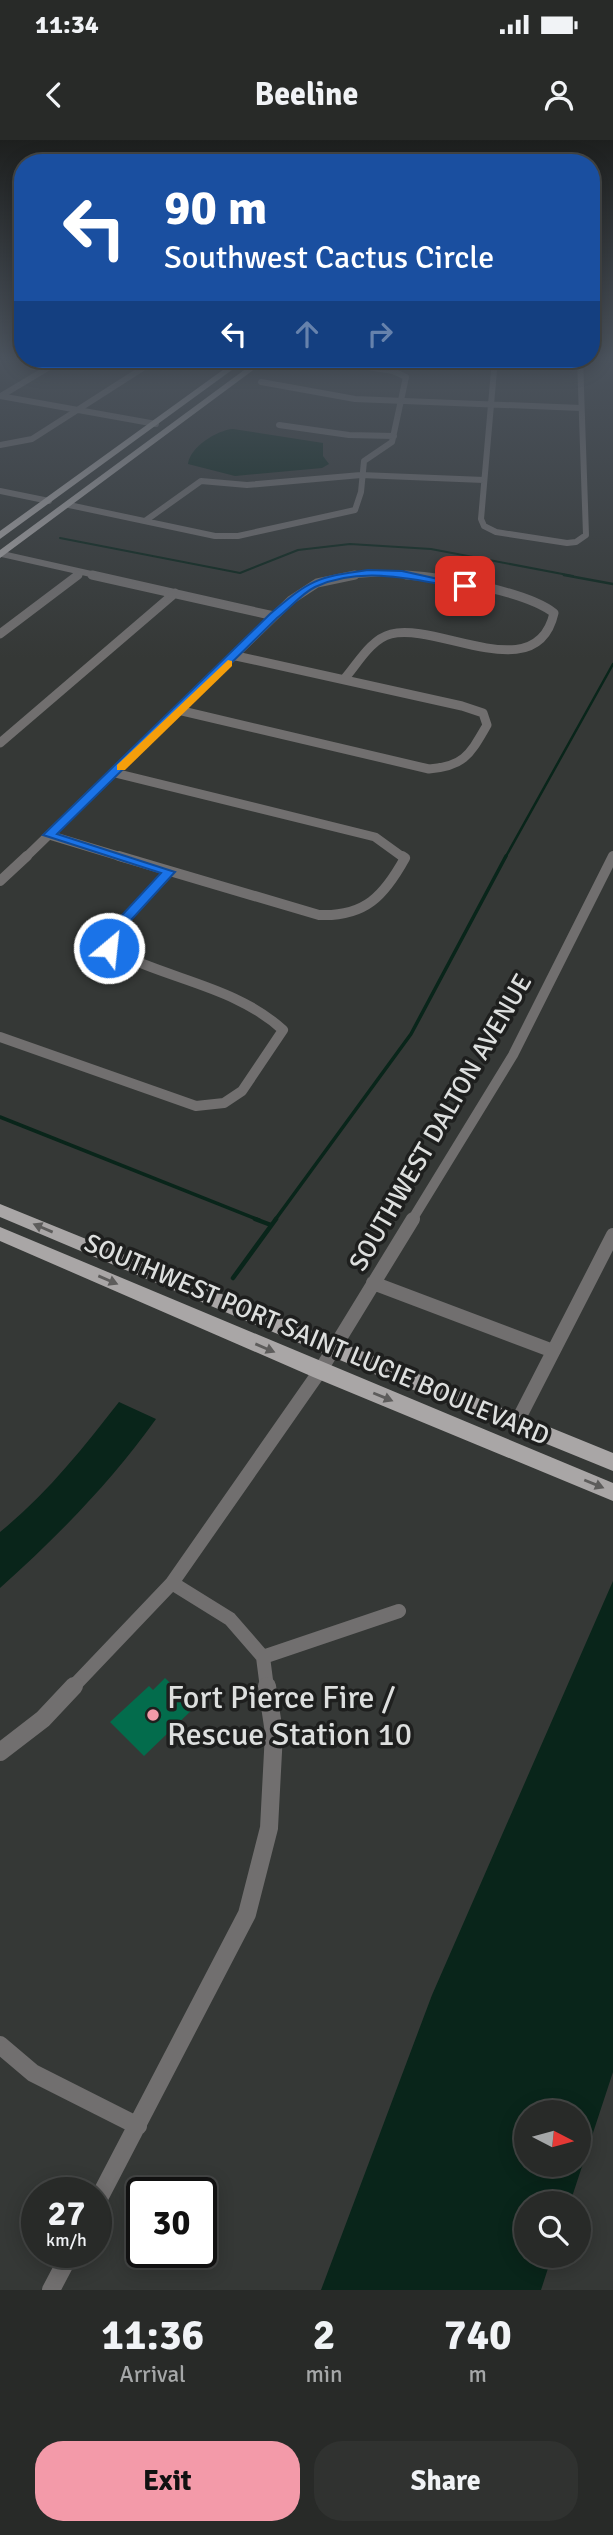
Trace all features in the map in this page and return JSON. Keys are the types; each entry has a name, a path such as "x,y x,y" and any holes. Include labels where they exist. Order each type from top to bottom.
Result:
{"main road":[{"path":"0,536 110,457"},
{"path":"0,551 69,505 133,457"},
{"path":"0,551 33,513"},
{"name":"SOUTHWEST PORT SAINT LUCIE BOULEVARD","path":"0,1210 332,1349 613,1462"},
{"name":"SOUTHWEST PORT SAINT LUCIE BOULEVARD","path":"0,1234 320,1371 613,1492"}],"street":[{"path":"69,505 215,536 239,536 355,510 362,499 361,475 365,461 370,457"},
{"path":"487,457 481,519 484,526 555,543 576,542 586,535 583,457"},
{"path":"145,521 201,481 239,486 361,475 484,480"},
{"path":"0,491 50,501"},
{"path":"0,551 274,616"},
{"path":"0,635 81,572"},
{"path":"0,881 116,773 274,616 309,586 331,578 368,573 402,574 541,603 554,613 552,621 539,640 529,648 518,651 495,650 416,633 391,634 373,645 345,678"},
{"path":"0,743 175,593"},
{"path":"178,710 429,769 449,768 463,763 487,725 483,713 462,706 236,656"},
{"path":"49,835 169,872 338,918 362,909 392,882 405,858 375,836 116,773"},
{"name":"SOUTHWEST DALTON AVENUE","path":"0,1752 43,1719 172,1583 320,1371 513,1055 612,862"},
{"path":"0,1037 196,1107 224,1103 242,1091 283,1030 270,1015 238,999 127,960 109,948 115,930 169,872"},
{"path":"517,1422 613,1235"},
{"path":"373,1283 554,1351"},
{"path":"111,2177 247,1914 269,1828 274,1732 263,1657 230,1619 172,1583"},
{"path":"263,1657 399,1611"},
{"path":"0,2045 33,2073 138,2126"},
{"path":"51,2290 63,2268"}],"shaded area":[{"path":"324,457 329,464 322,468 235,476 188,464 190,458"},
{"path":"119,1402 156,1419 121,1465 83,1508 0,1588 0,1532 48,1487"},
{"path":"613,1581 613,2072 592,2136 592,2100 514,2100 514,2177 579,2177 574,2191 514,2191 514,2268 548,2268 541,2290 321,2290 432,1995"}],"building":[{"name":"Fort Pierce Fire / Rescue Station 10","path":"165,1678 195,1707 144,1756 110,1722 149,1686 153,1690"}],"waterway":[{"path":"60,538 240,573 298,550 350,544 431,549 573,576"},
{"path":"564,575 613,584"},
{"path":"505,858 613,664"},
{"path":"275,1220 411,1034 506,856"},
{"path":"0,1117 259,1220"},
{"path":"255,1219 271,1225"},
{"path":"233,1278 276,1219"}],"slow traffic":[{"path":"121,767 228,663"}],"place":[{"name":"Fort Pierce Fire / Rescue Station 10","path":"153,1715"}],"route":[{"path":"109,948 115,930 169,872 49,835 116,773 274,616 309,586 331,578 368,573 402,574 465,586"}]}
